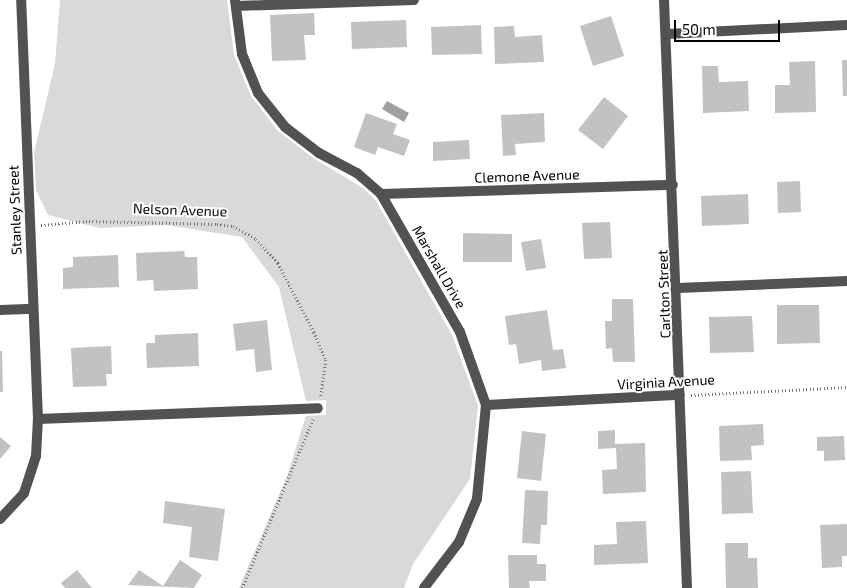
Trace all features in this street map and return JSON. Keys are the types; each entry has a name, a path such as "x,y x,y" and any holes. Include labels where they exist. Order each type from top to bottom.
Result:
{"street":[{"name":"Stanley Street","path":"0,519 24,493 36,456 38,419 21,0"},
{"path":"236,3 414,0"},
{"name":"Carlton Street","path":"664,0 678,288 680,395 688,588"},
{"name":"Marshall Drive","path":"236,3 242,54 258,93 285,127 318,153 356,173 381,194 460,332 486,405 477,499 460,542 424,588"},
{"path":"667,34 847,25"},
{"name":"Clemone Avenue","path":"381,194 673,185"},
{"path":"678,288 847,281"},
{"path":"0,310 33,309"},
{"name":"Virginia Avenue","path":"486,405 680,395"},
{"path":"38,419 318,408"}],"path":[{"name":"Nelson Avenue","path":"29,226 89,221 233,226 256,239 278,263 326,360 325,384 318,408 242,588"},
{"name":"Virginia Avenue","path":"680,395 847,387"}],"shaded area":[{"path":"60,0 227,0 234,55 251,96 278,131 313,158 363,188 376,201 452,335 478,406 470,479 413,564 404,588 239,588 287,476 306,416 326,415 326,400 306,401 279,287 242,237 166,225 100,228 48,215 36,190 34,152 55,64"},
{"path":"387,101 409,113 404,122 382,109"}],"building":[{"path":"314,13 315,35 304,35 306,60 272,61 270,15"},
{"path":"611,16 624,56 593,66 580,26"},
{"path":"406,20 407,47 352,49 351,22"},
{"path":"481,25 482,54 432,55 431,27"},
{"path":"514,26 515,37 542,35 544,62 495,64 494,27"},
{"path":"842,60 847,60 847,96 843,96"},
{"path":"815,61 816,112 775,113 775,85 790,85 789,62"},
{"path":"702,66 718,66 719,82 748,81 749,111 703,113"},
{"path":"604,97 628,116 603,149 578,130"},
{"path":"366,113 397,124 393,134 410,140 404,156 378,147 375,155 354,147"},
{"path":"544,113 545,142 515,144 516,155 503,156 501,115"},
{"path":"469,140 470,159 433,161 433,142"},
{"path":"800,181 801,212 778,213 777,182"},
{"path":"748,194 749,224 702,226 701,196"},
{"path":"610,222 612,258 584,259 582,223"},
{"path":"463,233 512,234 512,262 463,262"},
{"path":"541,239 546,268 526,271 521,242"},
{"path":"184,251 185,257 197,257 198,289 154,291 153,280 137,281 136,253"},
{"path":"118,255 119,287 63,289 63,268 73,267 73,257"},
{"path":"612,299 633,299 635,362 613,362 612,348 606,349 605,321 612,321"},
{"path":"777,305 819,305 820,343 777,344"},
{"path":"547,310 553,350 563,349 566,368 542,371 541,360 519,364 516,344 509,345 505,316"},
{"path":"752,316 754,352 710,353 709,317"},
{"path":"267,320 272,370 256,372 254,349 236,351 233,324"},
{"path":"198,333 199,366 147,368 146,343 155,343 155,335"},
{"path":"111,346 112,374 106,374 107,386 73,387 71,348"},
{"path":"0,351 2,351 3,392 0,392"},
{"path":"763,424 764,445 751,446 752,460 720,461 719,426"},
{"path":"615,430 615,444 645,443 646,492 603,494 602,470 617,469 616,448 598,449 598,431"},
{"path":"522,431 546,434 541,481 517,478"},
{"path":"844,436 845,460 824,461 824,451 817,451 817,437"},
{"path":"0,437 11,446 0,459"},
{"path":"751,471 753,513 722,514 721,472"},
{"path":"525,490 548,491 547,525 541,525 540,544 522,543"},
{"path":"165,501 225,509 218,561 189,557 192,527 163,523"},
{"path":"646,521 648,563 594,565 594,545 617,544 616,522"},
{"path":"847,524 847,556 842,556 842,567 822,568 820,525"},
{"path":"725,543 748,543 748,558 757,558 758,588 726,588"},
{"path":"508,555 537,555 537,564 546,564 546,581 529,581 530,588 509,588"},
{"path":"180,560 202,575 194,588 128,585 139,570 163,586"},
{"path":"77,570 92,588 65,588 61,583"}]}
